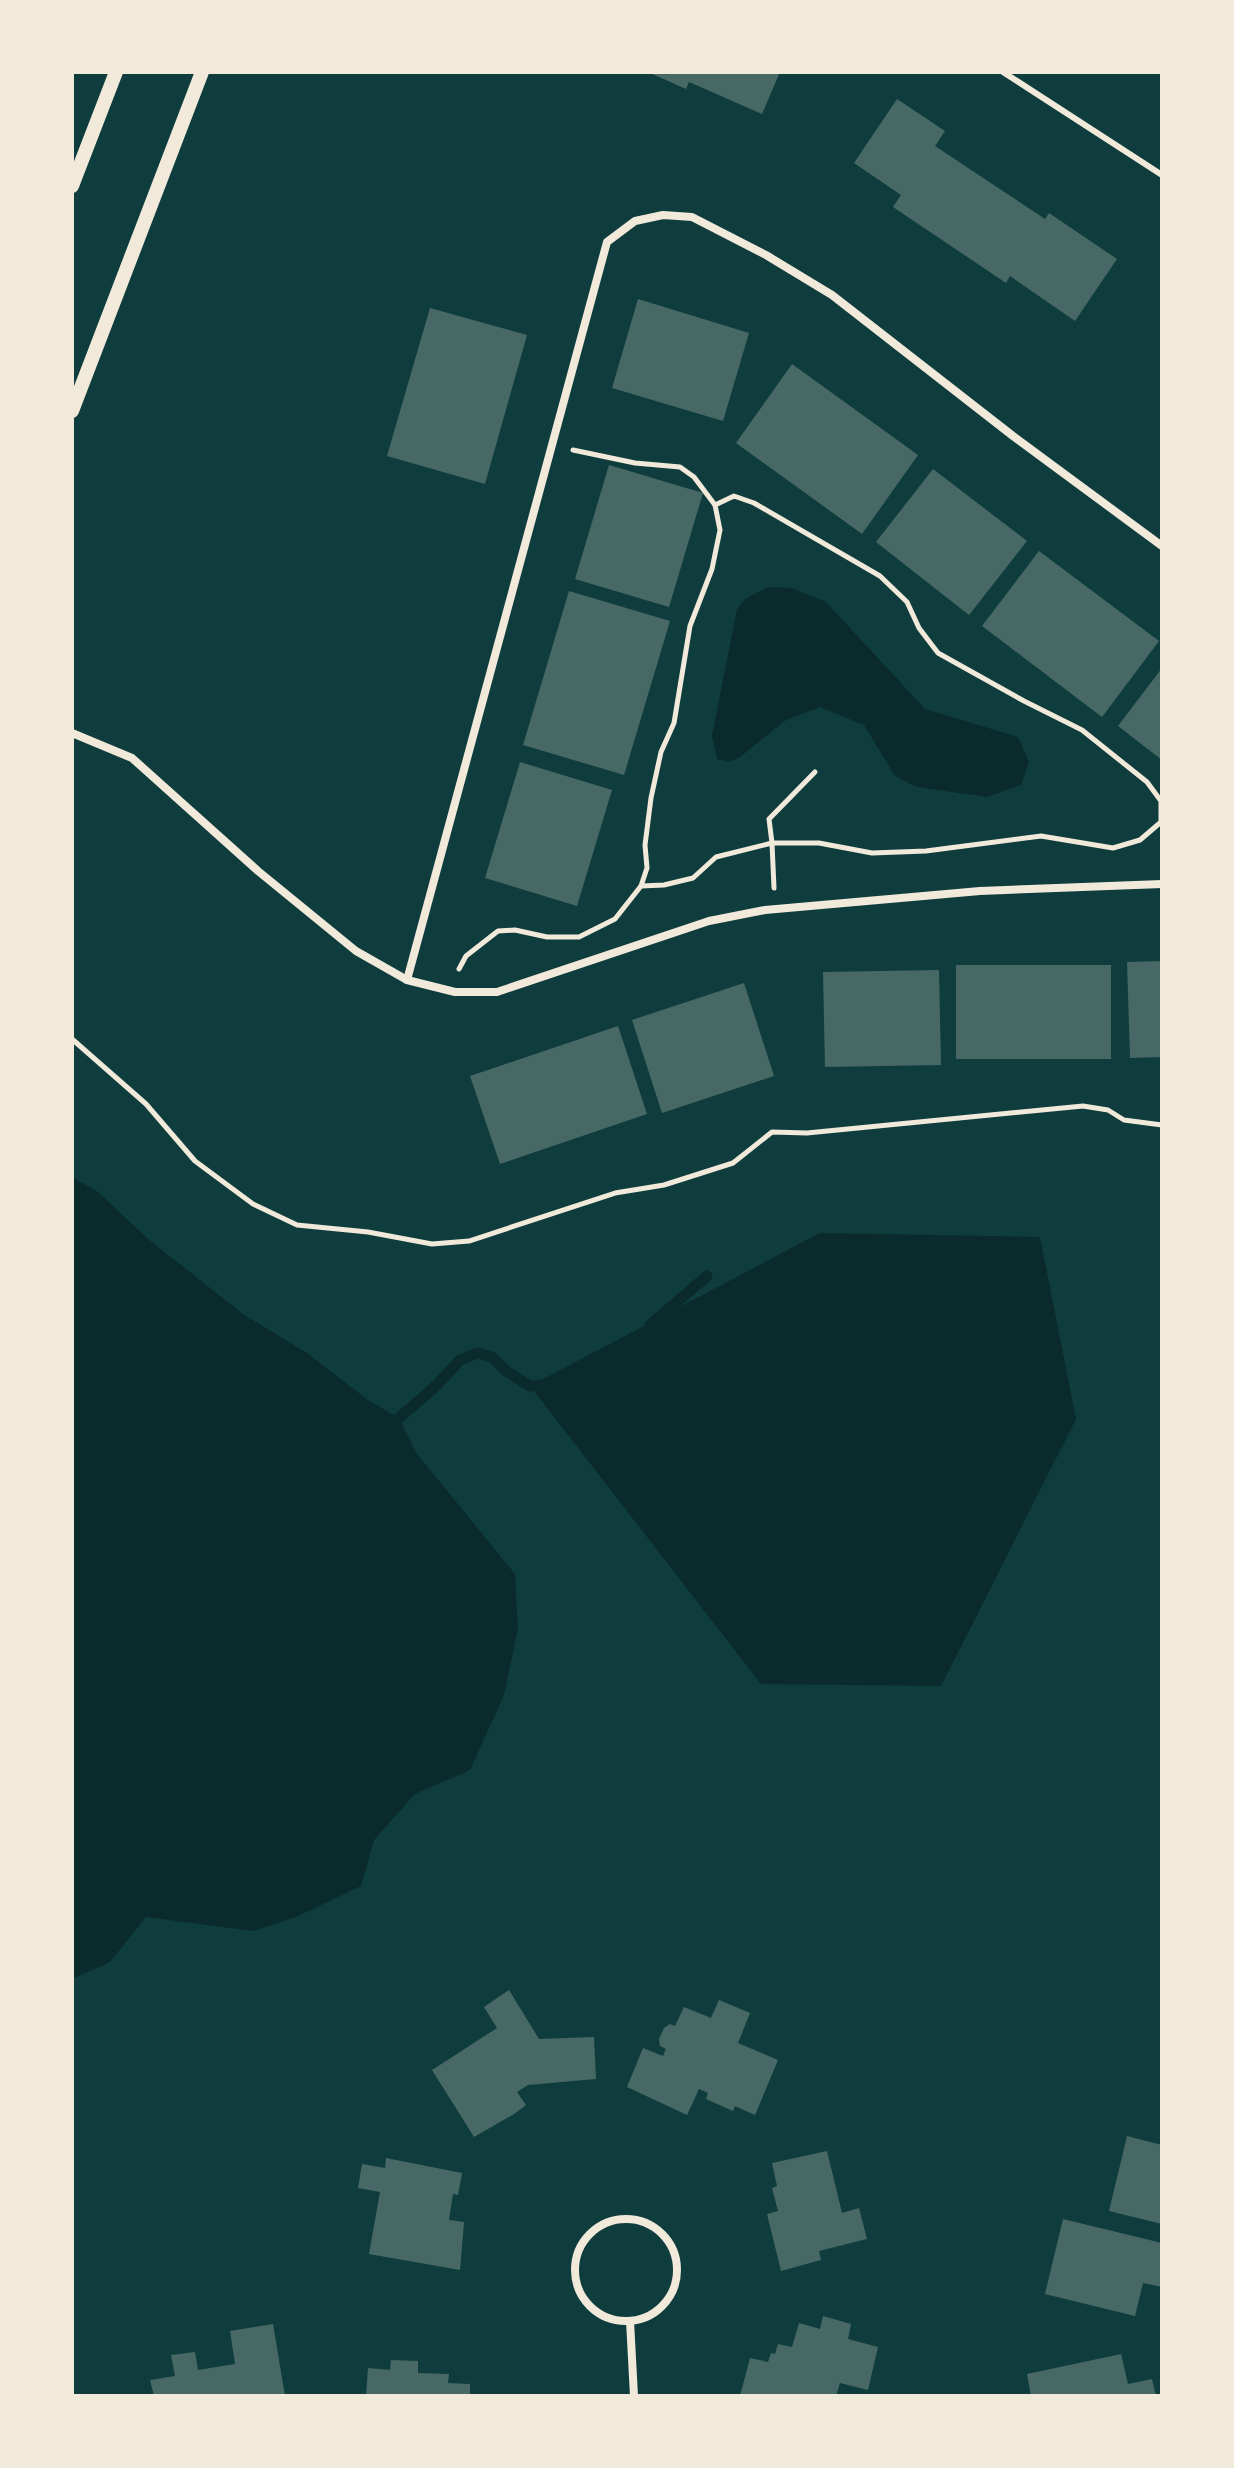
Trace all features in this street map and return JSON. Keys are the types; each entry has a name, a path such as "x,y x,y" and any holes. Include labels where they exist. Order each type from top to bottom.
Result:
{"street":[{"path":"72,186 116,72"},
{"path":"72,411 202,72"},
{"path":"407,980 607,242 635,221 663,215 692,217 766,255 832,295 1013,436 1162,546"},
{"path":"72,733 132,758 258,871 356,951 407,980 455,992 497,992 709,921 775,909 980,891 1162,884"},
{"path":"622,2218 642,2221 659,2230 671,2246 677,2265 675,2285 664,2303 649,2315 630,2321 610,2319 593,2309 580,2293 575,2274 577,2254 587,2236 602,2224 622,2218"},
{"path":"630,2321 634,2396"}],"lane":[{"path":"1003,72 1162,175"}],"path":[{"path":"447,990 466,956 498,931 579,937 615,919 641,886 647,868 645,845 657,767 674,723 690,626 712,569 720,530 715,505 694,477 680,467 622,461 552,444"},
{"path":"641,886 664,885 693,878 716,857 772,843 819,843 872,853 926,851 1041,836 1113,848 1140,840 1162,822 1161,801 1147,782 1082,730 938,653 919,628 907,602 880,576 754,503 734,496 715,505"},
{"path":"775,909 769,819 815,772"},
{"path":"72,1039 146,1104 195,1161 253,1204 297,1225 368,1232 432,1244 469,1241 615,1193 664,1185 733,1163 772,1132 807,1133 1083,1106 1108,1110 1124,1120 1162,1125"}],"water":[{"path":"768,587 792,588 826,602 925,709 1018,737 1029,762 1021,785 987,797 917,787 895,776 864,725 820,707 786,720 740,757 729,762 717,759 712,736 737,609 745,599"},
{"path":"72,1177 98,1192 148,1239 243,1314 307,1353 368,1400 399,1418 417,1454 515,1574 518,1629 504,1695 470,1770 415,1794 374,1840 361,1886 296,1917 253,1931 146,1917 110,1962 72,1979"},
{"path":"820,1233 1040,1237 1076,1419 941,1686 761,1684 530,1386"}],"building":[{"path":"648,72 780,72 762,114 689,82 686,89"},
{"path":"897,99 945,131 935,146 1045,219 1049,213 1117,259 1075,321 1010,276 1006,283 893,207 901,195 854,163"},
{"path":"638,299 749,333 723,421 612,388"},
{"path":"430,308 527,335 485,484 387,456"},
{"path":"792,364 918,455 862,534 736,443"},
{"path":"609,465 703,493 669,607 575,579"},
{"path":"933,469 1027,541 969,615 876,542"},
{"path":"1039,551 1159,641 1102,717 982,626"},
{"path":"569,591 670,621 624,775 523,745"},
{"path":"1162,668 1162,760 1118,726"},
{"path":"520,762 612,790 577,906 485,878"},
{"path":"1162,961 1162,1057 1130,1058 1127,962"},
{"path":"956,965 1111,965 1111,1059 956,1059"},
{"path":"939,970 941,1065 825,1067 823,972"},
{"path":"744,983 774,1076 662,1113 632,1020"},
{"path":"618,1026 647,1114 500,1164 470,1076"},
{"path":"509,1990 539,2039 594,2037 596,2079 528,2085 517,2092 526,2105 474,2137 432,2070 497,2028 484,2007"},
{"path":"719,2000 750,2013 738,2043 778,2060 755,2115 735,2106 733,2111 706,2099 708,2093 699,2089 687,2115 627,2087 643,2048 663,2056 666,2049 660,2046 659,2039 664,2028 670,2024 675,2026 684,2007 711,2018"},
{"path":"1127,2136 1162,2145 1162,2224 1109,2211"},
{"path":"827,2151 842,2213 859,2208 867,2239 819,2251 821,2260 781,2271 767,2214 778,2211 772,2188 777,2186 772,2163"},
{"path":"386,2158 462,2173 458,2195 453,2194 449,2220 464,2222 460,2270 369,2254 380,2192 358,2188 362,2164 385,2168"},
{"path":"1063,2219 1162,2243 1162,2287 1143,2283 1135,2316 1045,2294"},
{"path":"823,2316 851,2324 848,2339 878,2347 868,2390 840,2383 836,2396 740,2396 750,2358 768,2362 778,2344 792,2347 799,2323 820,2329"},
{"path":"273,2324 285,2396 154,2396 150,2380 175,2376 171,2355 195,2352 198,2370 235,2364 230,2331"},
{"path":"1121,2354 1128,2384 1152,2379 1156,2396 1031,2396 1027,2374"},
{"path":"391,2360 418,2361 418,2373 449,2374 448,2383 470,2384 470,2396 366,2396 368,2368 390,2370"}],"waterway":[{"path":"650,1325 707,1276"},
{"path":"399,1418 460,1360 477,1353 492,1357 505,1370 530,1386 542,1385"}]}
